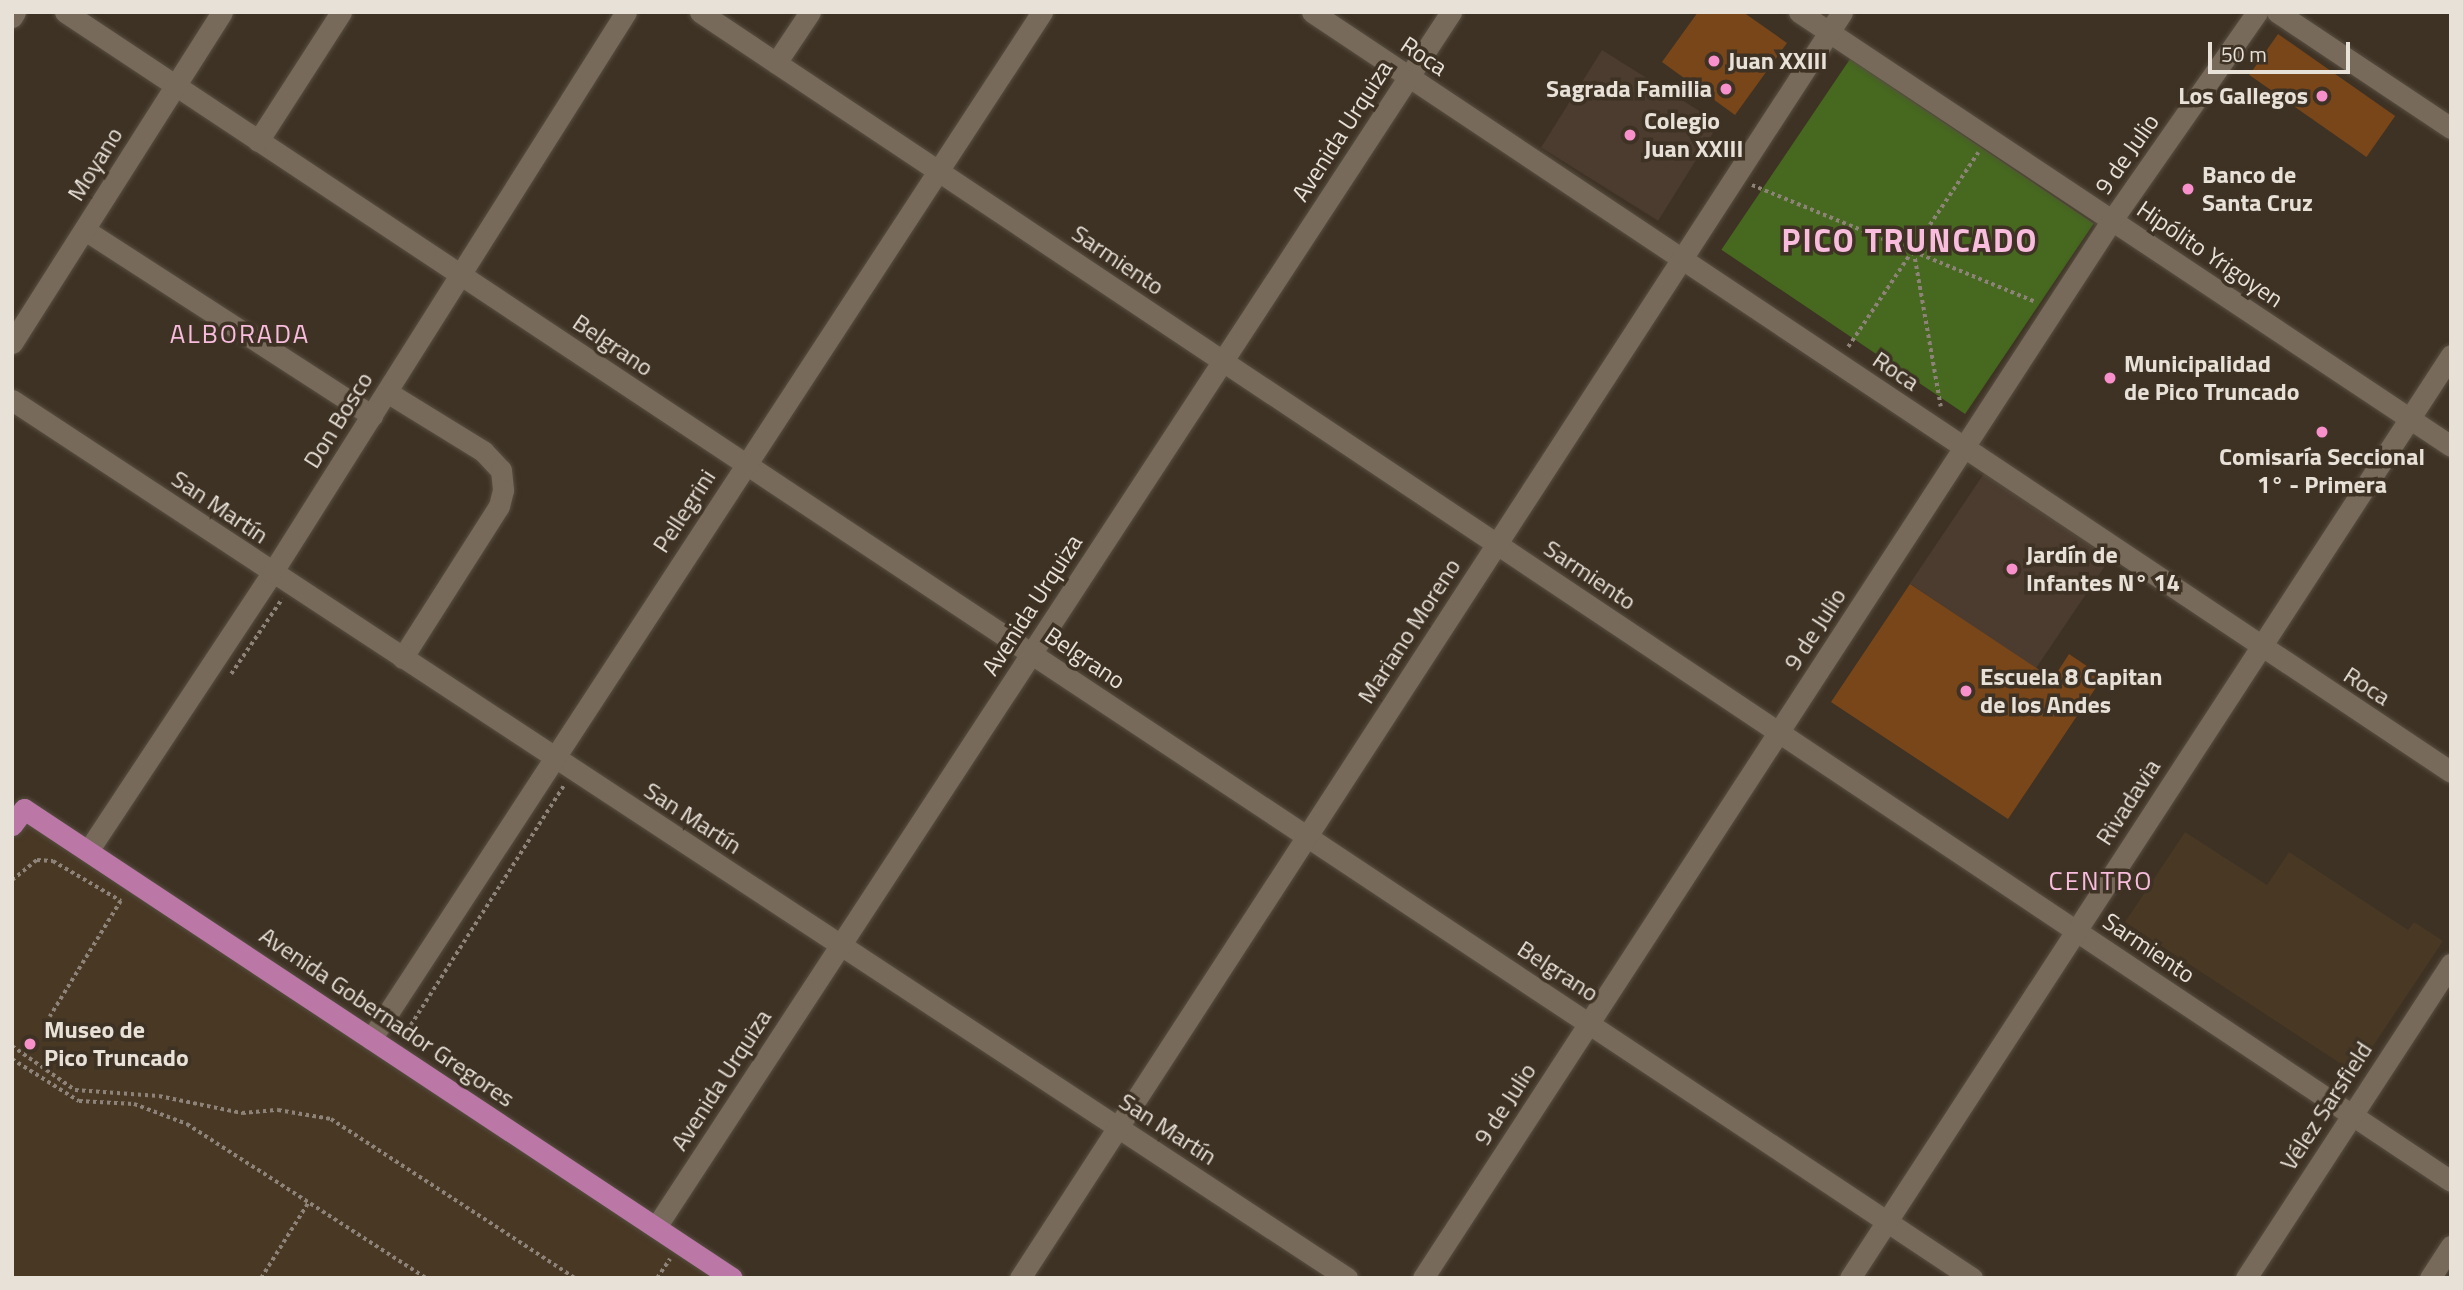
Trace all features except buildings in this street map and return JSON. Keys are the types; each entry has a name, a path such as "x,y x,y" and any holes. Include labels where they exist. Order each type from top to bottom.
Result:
{"main road":[{"name":"Avenida Gobernador Gregores","path":"16,812 88,851 732,1278"}],"street":[{"path":"12,17 15,12"},
{"name":"Belgrano","path":"65,12 1972,1278"},
{"name":"Moyano","path":"12,343 222,12"},
{"path":"258,141 341,12"},
{"name":"Don Bosco","path":"88,851 272,573 626,12"},
{"name":"Sarmiento","path":"700,12 2451,1181"},
{"path":"776,63 810,12"},
{"name":"Pellegrini","path":"371,1039 1042,12"},
{"name":"Roca","path":"1312,12 2259,647 2451,772"},
{"name":"Avenida Urquiza","path":"656,1227 1451,12"},
{"name":"Hipólito Yrigoyen","path":"1799,12 2451,446"},
{"name":"Mariano Moreno","path":"1020,1278 1842,12"},
{"name":"9 de Julio","path":"1423,1278 1779,732 1955,443 2054,309 2112,220 2257,12"},
{"path":"2277,12 2451,128"},
{"path":"85,229 372,416"},
{"name":"Rivadavia","path":"1850,1278 2451,355"},
{"path":"387,391 483,452 501,470 503,490 499,506 402,658"},
{"name":"San Martín","path":"12,400 1347,1278"},
{"name":"Vélez Sarsfield","path":"2246,1278 2451,964"},
{"path":"2430,1278 2451,1246"}],"path":[{"path":"1837,362 1914,253 1989,136"},
{"path":"1734,178 2054,309"},
{"path":"1914,253 1955,443"},
{"path":"229,678 291,585"},
{"path":"409,1041 402,1036 573,771"},
{"path":"12,880 37,860 52,861 121,901 50,1017"},
{"path":"12,1046 75,1090 148,1094 242,1113 278,1110 331,1119 575,1278"},
{"path":"12,1059 79,1101 134,1104 187,1124 426,1278"},
{"path":"261,1278 309,1202"}],"shaded area":[{"name":"Colegio Juan XXIII","path":"1602,50 1719,123 1658,221 1541,148"},
{"name":"Jardín de Infantes N° 14","path":"1987,469 2113,554 2036,668 1910,583"},
{"path":"12,801 656,1227 732,1278 12,1278"},
{"path":"2185,832 2267,885 2289,852 2408,930 2414,922 2443,941 2355,1073 2125,922"}],"green space":[{"path":"1850,59 2094,223 1965,414 1721,250"}],"place":[{"name":"Juan XXIII","path":"1714,61"},
{"name":"Sagrada Familia","path":"1726,89"},
{"name":"Los Gallegos","path":"2322,96"},
{"name":"Colegio Juan XXIII","path":"1630,135"},
{"name":"Banco de Santa Cruz","path":"2188,189"},
{"name":"Municipalidad de Pico Truncado","path":"2110,378"},
{"name":"Comisaría Seccional 1° - Primera","path":"2322,432"},
{"name":"Jardín de Infantes N° 14","path":"2012,569"},
{"name":"Escuela 8 Capitan de los Andes","path":"1966,691"},
{"name":"Museo de Pico Truncado","path":"30,1044"}],"district":[{"name":"PICO TRUNCADO","path":"1910,240"},
{"name":"ALBORADA","path":"240,334"},
{"name":"CENTRO","path":"2101,881"}]}
